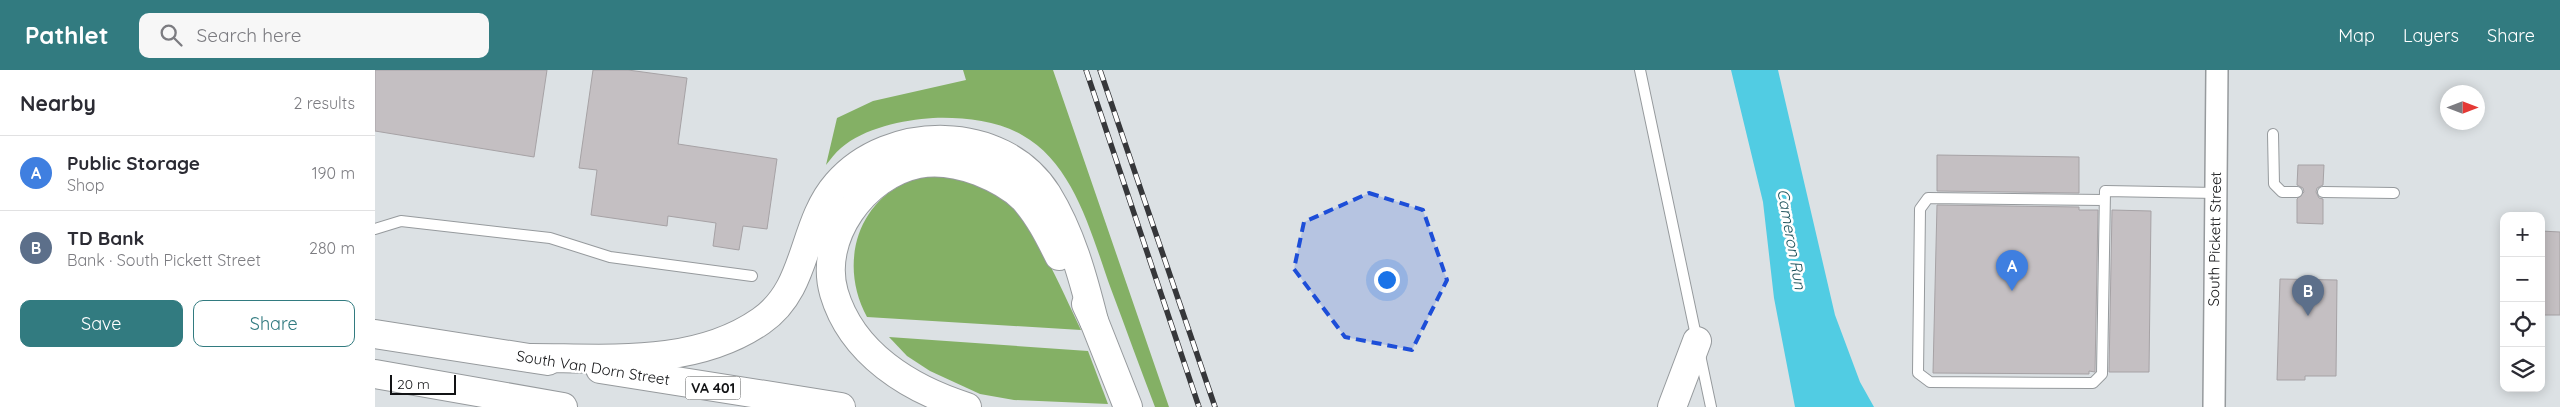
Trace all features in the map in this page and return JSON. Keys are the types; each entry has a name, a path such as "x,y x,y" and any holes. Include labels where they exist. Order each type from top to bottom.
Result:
{"main road":[{"path":"531,358 605,358 681,353 714,346 738,335 763,320 784,300 796,281 819,212 836,185 857,166 880,152 926,140 949,139 970,142 1013,161 1030,174 1046,193 1065,229 1081,267 1094,321"},
{"path":"967,407 939,398 915,386 887,368 857,339 842,314 834,293 831,273 835,246 842,223 858,202 875,185 897,172 918,164 941,163 964,166 986,174 1023,198 1037,217 1094,321 1128,407"},
{"name":"South Van Dorn Street","path":"375,334 841,407"},
{"path":"1672,407 1697,341"},
{"path":"375,374 563,407"},
{"path":"507,398 533,407"}],"street":[{"name":"South Pickett Street","path":"2214,407 2217,70"}],"lane":[{"path":"1640,70 1711,407"},
{"path":"2273,134 2274,184 2282,192 2297,192"},
{"path":"2104,200 1928,198 1920,208 1918,373 1930,382 2093,383 2102,374 2105,191 2216,193"},
{"path":"2323,192 2394,193"},
{"path":"375,229 401,221 550,238 610,257 752,276"}],"highlighted area":[{"path":"1369,193 1423,210 1447,280 1412,350 1345,337 1294,269 1304,222"}],"green space":[{"path":"963,70 1053,70 1169,407 1155,407 1079,203 1056,164 1040,148 1022,135 1001,126 979,120 933,118 909,121 884,126 861,135 841,148 826,165 837,118 873,101 966,80"},
{"path":"944,174 991,189 1019,215 1044,253 1081,330 867,317 859,299 854,261 857,242 863,225 873,209 886,195 903,184 918,178"},
{"path":"889,337 1088,351 1108,404 1014,400 980,394 930,371 907,356"}],"water":[{"name":"Cameron Run","path":"1731,70 1778,70 1835,315 1860,382 1874,407 1795,407 1774,298 1763,202"}],"building":[{"path":"375,70 547,70 534,157 375,131"},
{"path":"593,70 628,70 687,78 678,144 777,159 767,229 743,226 739,250 713,246 716,223 668,216 667,226 591,215 597,170 579,168"},
{"path":"1937,155 2079,157 2079,193 1937,191"},
{"path":"2298,165 2324,165 2323,185 2317,188 2316,192 2319,198 2323,199 2323,224 2297,223 2297,199 2304,192 2303,188 2297,185"},
{"path":"1937,205 2079,207 2079,210 2098,210 2095,372 2089,371 2089,374 1933,373"},
{"path":"2112,210 2151,211 2149,372 2109,372"},
{"path":"2545,231 2560,232 2560,315 2545,315"},
{"path":"2280,279 2337,280 2336,376 2305,376 2305,380 2277,380"}],"railway":[{"path":"1086,70 1199,407"},
{"path":"1100,70 1215,407"}],"place":[{"name":"Public Storage","path":"2012,291"},
{"name":"TD Bank","path":"2308,316"}]}
